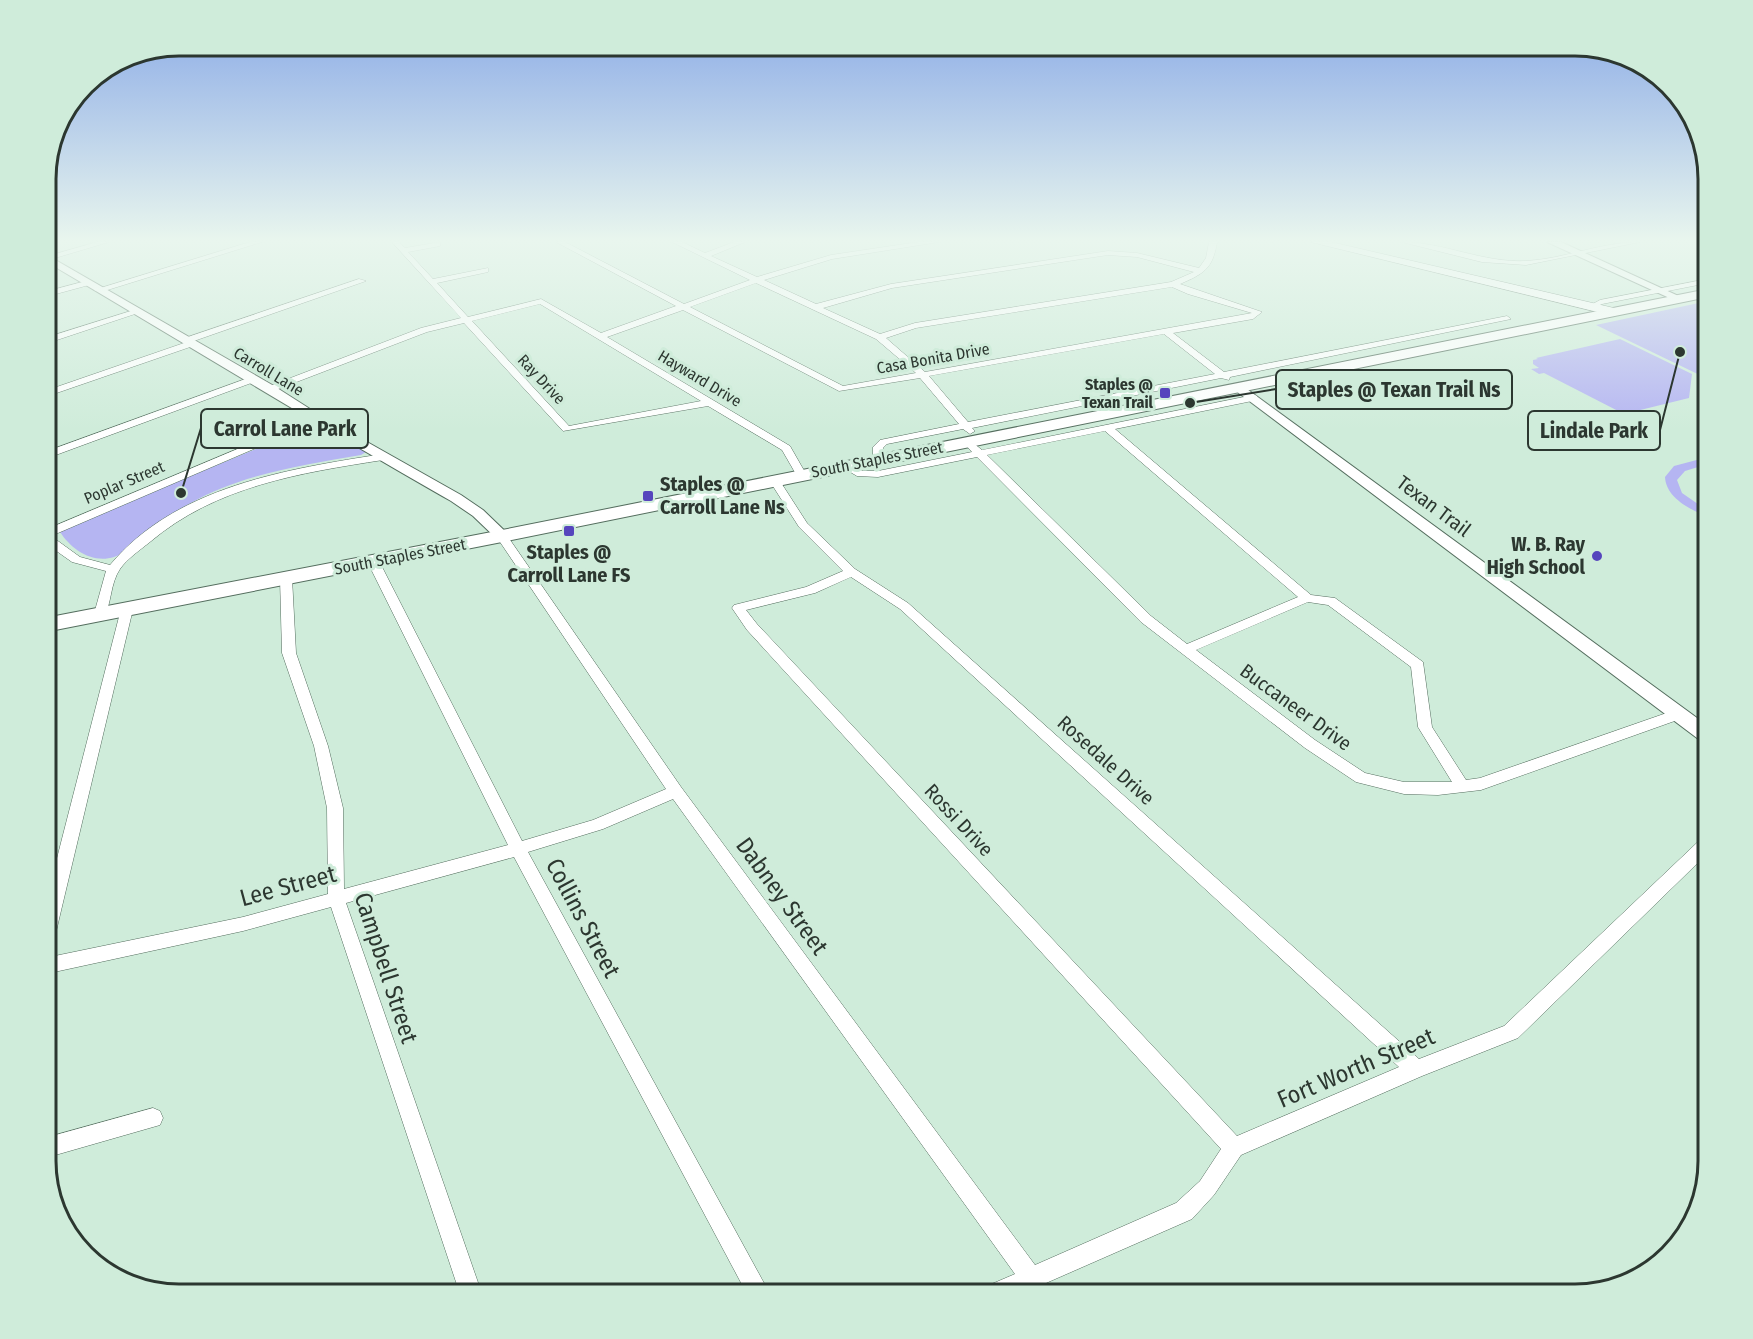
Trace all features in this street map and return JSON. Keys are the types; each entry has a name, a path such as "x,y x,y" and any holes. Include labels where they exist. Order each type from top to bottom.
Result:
{"main road":[{"path":"1579,304 1614,312"},
{"name":"South Staples Street","path":"56,623 502,537 973,440 1247,393 1652,304"}],"street":[{"name":"Carroll Lane","path":"124,304 270,389 316,419 462,502 478,513 502,537"},
{"path":"56,390 295,304"},
{"name":"Ray Drive","path":"453,304 567,429 712,402"},
{"name":"Hayward Drive","path":"467,320 527,304"},
{"name":"Hayward Drive","path":"547,304 786,448 801,474"},
{"path":"675,304 681,308"},
{"path":"601,336 691,304"},
{"name":"Buccaneer Drive","path":"811,304 879,337 897,349 923,376 973,440 1146,619 1310,744 1361,778 1404,788 1438,789 1481,784 1678,714"},
{"path":"816,307 825,304"},
{"path":"879,337 915,326 1047,304"},
{"name":"Casa Bonita Drive","path":"681,308 842,389 1253,316 1258,312 1233,304"},
{"path":"1590,307 1595,304"},
{"path":"56,338 137,312"},
{"path":"845,466 861,474 878,474 973,440 1223,375 1507,319"},
{"path":"270,389 424,330 467,320"},
{"name":"Texan Trail","path":"1165,331 1698,729"},
{"path":"56,452 251,380"},
{"path":"973,440 1106,427 1247,393"},
{"name":"Poplar Street","path":"56,531 316,419"},
{"path":"1106,427 1307,598"},
{"path":"100,614 114,569 151,533 190,508 226,492 276,476 383,457"},
{"name":"Rosedale Drive","path":"774,480 803,525 851,572 904,606 1416,1069"},
{"name":"Dabney Street","path":"502,537 676,791 1032,1278"},
{"path":"56,546 70,559 92,566 114,569"},
{"name":"Collins Street","path":"373,561 518,849 754,1284"},
{"name":"Rossi Drive","path":"851,572 832,583 791,596 738,608 752,627 1234,1148"},
{"name":"Campbell Street","path":"286,578 289,653 321,746 334,808 336,897 468,1284"},
{"path":"1186,649 1307,598 1331,601 1418,665 1425,727 1463,787"},
{"path":"56,896 127,609"},
{"name":"Lee Street","path":"56,964 243,924 518,849 597,825 676,791"},
{"name":"Fort Worth Street","path":"1234,1148 1416,1069 1511,1032 1698,853"},
{"path":"56,1145 153,1118"},
{"path":"1018,1284 1184,1211 1207,1188 1234,1148"}],"shaded area":[{"path":"1698,304 1698,374 1596,325"},
{"path":"1620,339 1692,374 1689,398 1624,414 1544,373 1539,374 1531,369 1539,368 1533,364 1533,360 1538,359 1536,358"},
{"path":"317,424 366,452 361,455 273,472 230,485 167,517 130,548 114,557 106,559 90,557 70,544 60,532 71,525"},
{"path":"1698,460 1698,467 1685,471 1677,480 1682,493 1698,504 1698,512 1675,497 1666,484 1665,477 1674,466"}],"place":[{"name":"Lindale Park","path":"1680,352"},
{"name":"Staples @ Texan Trail","path":"1165,393"},
{"name":"Staples @ Texan Trail Ns","path":"1190,403"},
{"name":"Carrol Lane Park","path":"181,493"},
{"name":"Staples @ Carroll Lane Ns","path":"648,496"},
{"name":"Staples @ Carroll Lane FS","path":"569,531"},
{"name":"W. B. Ray High School","path":"1597,556"}]}
